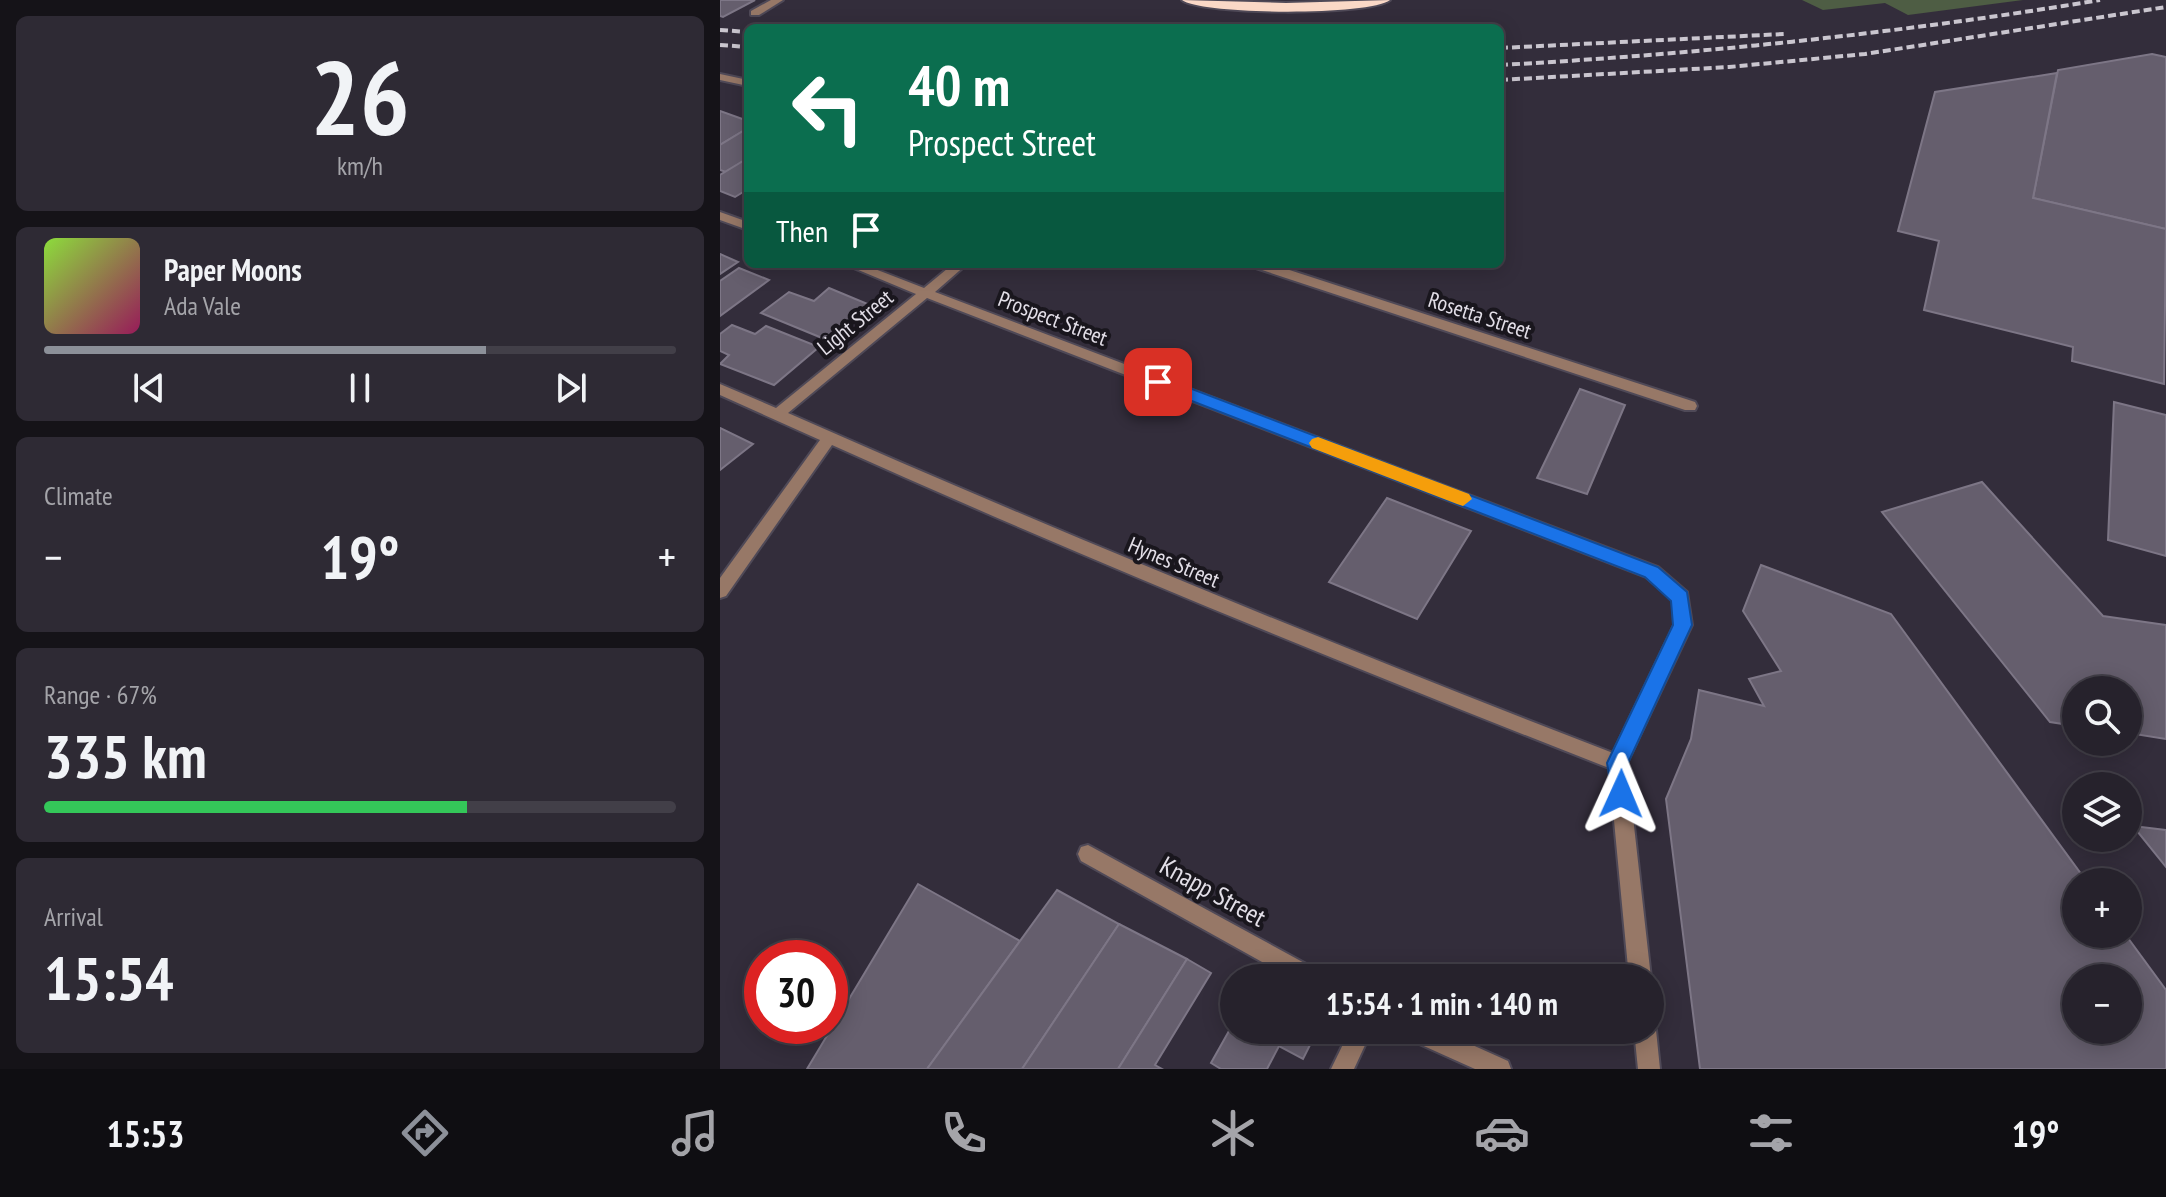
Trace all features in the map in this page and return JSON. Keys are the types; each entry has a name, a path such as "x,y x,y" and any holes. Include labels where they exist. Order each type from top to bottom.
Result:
{"highway":[{"path":"1189,0 1313,8 1344,7 1383,0"}],"street":[{"path":"755,13 778,0"},
{"path":"720,77 744,82"},
{"path":"720,216 744,225"},
{"name":"Prospect Street","path":"861,268 1652,572 1681,597 1683,625 1618,763"},
{"name":"Light Street","path":"778,414 956,268"},
{"name":"Rosetta Street","path":"1270,268 1690,406"},
{"name":"Hynes Street","path":"720,389 983,506 1364,665 1618,763"},
{"path":"720,591 830,437"},
{"path":"1618,763 1639,964"},
{"name":"Knapp Street","path":"1088,854 1287,964"},
{"path":"1342,1069 1354,1044"},
{"path":"1445,1044 1500,1069"},
{"path":"1646,1044 1649,1069"}],"green space":[{"path":"1802,0 2023,0 1908,15 1885,3 1823,10"}],"building":[{"path":"720,0 755,0 723,17 720,16"},
{"path":"2152,54 2166,57 2166,229 2033,198 2058,70"},
{"path":"2057,73 2033,198 2166,229 2164,384 2072,361 2073,347 1924,310 1939,241 1898,231 1935,92"},
{"path":"720,111 744,120 744,130 720,145"},
{"path":"744,130 744,161 726,172 720,170 720,145"},
{"path":"744,160 744,191 735,197 720,191 720,175"},
{"path":"720,254 738,262 720,274"},
{"path":"739,268 769,280 720,316 720,281"},
{"path":"829,288 870,305 827,340 761,313 789,292 814,301"},
{"path":"732,325 755,334 766,326 819,347 774,385 720,364 729,355 720,351 720,334"},
{"path":"1580,389 1625,405 1587,494 1537,478"},
{"path":"2114,402 2166,415 2166,556 2108,540"},
{"path":"720,428 753,444 720,470"},
{"path":"1982,482 2103,616 2166,625 2166,739 2142,735 2142,676 2062,676 2062,724 2050,722 1882,512"},
{"path":"1387,498 1471,531 1417,619 1329,582"},
{"path":"1761,565 1891,614 2062,848 2062,852 2077,868 2062,868 2062,948 2135,948 2166,990 2166,1069 1700,1069 1666,799 1691,739 1699,690 1764,706 1749,679 1781,671 1743,611"},
{"path":"2142,827 2166,830 2166,867 2142,837"},
{"path":"918,884 1020,941 927,1069 807,1069 822,1044 848,1044 848,1001"},
{"path":"1057,890 1119,924 1022,1069 927,1069"},
{"path":"1119,924 1187,959 1118,1069 1022,1069"},
{"path":"1187,959 1211,973 1155,1065 1162,1069 1118,1069"},
{"path":"1222,1044 1310,1044 1303,1059 1279,1046 1267,1069 1221,1069 1211,1063"}],"railway":[{"path":"1504,65 1801,41 1951,23 2100,0"},
{"path":"1504,80 1729,67 1865,54 2166,7"},
{"path":"720,30 744,32"},
{"path":"1504,48 1784,34"},
{"path":"720,45 744,47"}],"slow traffic":[{"path":"1318,443 1463,499"}],"route":[{"path":"1158,382 1652,572 1681,597 1683,625 1618,763 1621,794"}]}
